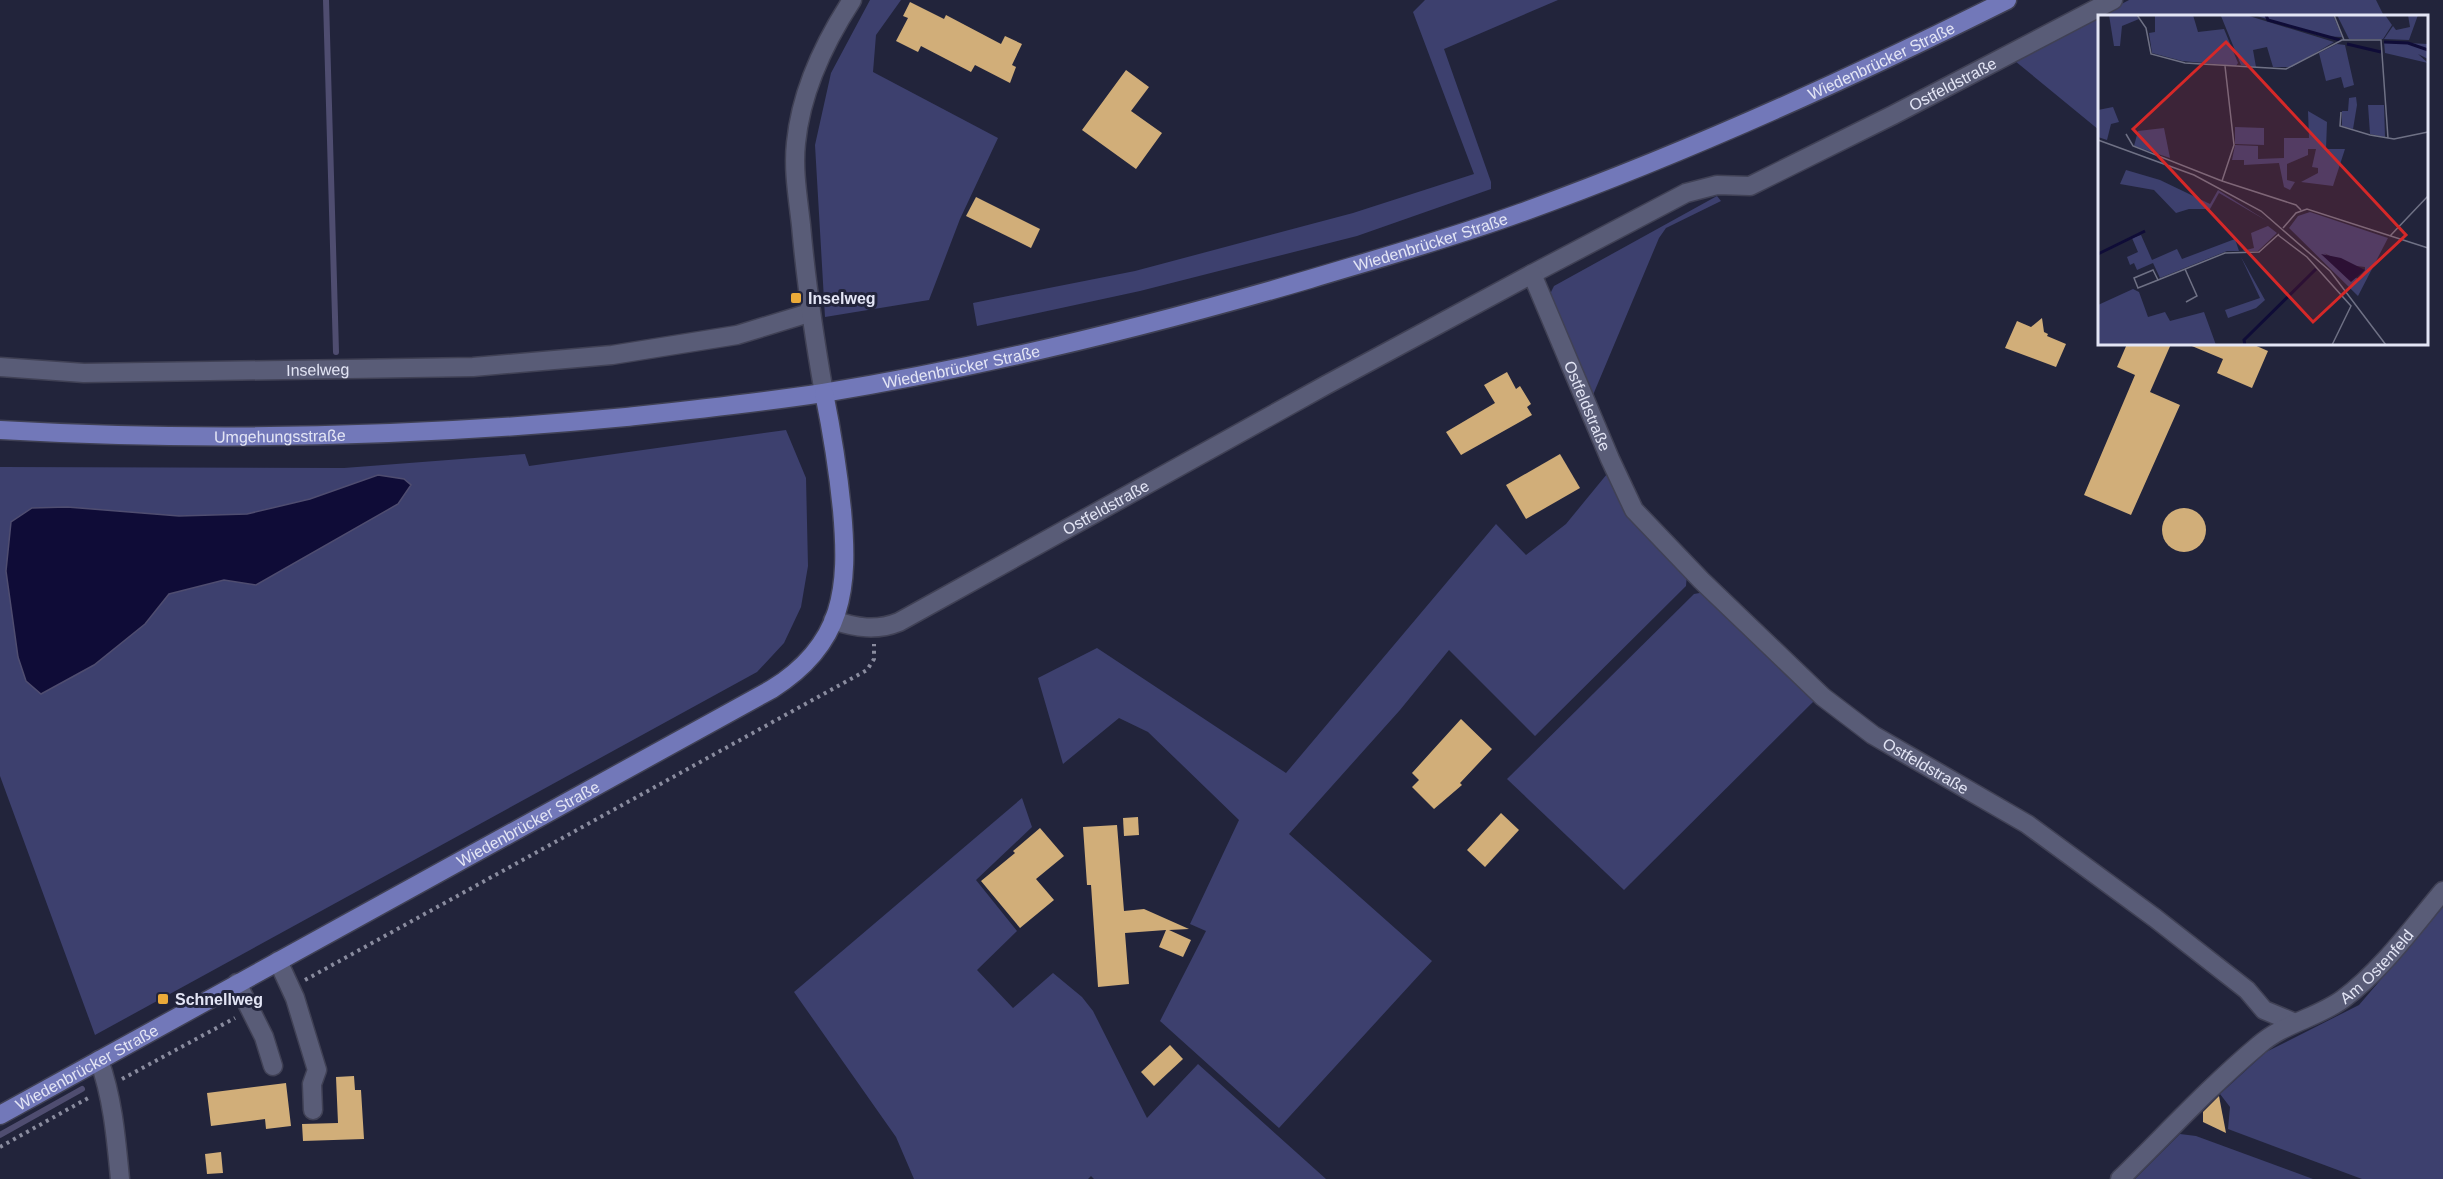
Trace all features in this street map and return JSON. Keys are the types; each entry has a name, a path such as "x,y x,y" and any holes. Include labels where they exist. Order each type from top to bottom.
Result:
{"main road":[{"name":"Wiedenbrücker Straße","path":"561,423 824,393 1078,342 1182,317 1516,214 1752,120 2007,0"},
{"name":"Wiedenbrücker Straße","path":"0,1115 772,690 800,670 834,620 843,587 845,545 835,444 824,393"},
{"name":"Umgehungsstraße","path":"0,430 121,435 315,436 454,431 561,423"}],"street":[{"path":"824,393 809,313 796,177 796,145 804,102 815,69 830,37 852,0"},
{"name":"Ostfeldstraße","path":"834,620 845,624 875,628 899,622 1326,385 1686,193 1717,185 1750,186 1893,115 2114,0"},
{"name":"Ostfeldstraße","path":"1532,274 1634,510 1701,580 1823,697 1844,714 1873,735 2027,824 2156,918 2247,990 2264,1010"},
{"name":"Inselweg","path":"0,367 84,373 473,366 612,355 737,335 809,313"},
{"name":"Am Ostenfeld","path":"2260,1043 2294,1022 2312,1016 2342,999 2375,970 2443,891"},
{"path":"278,961 291,988 318,1070 312,1083 313,1110"},
{"path":"237,983 264,1036 273,1066"},
{"path":"2120,1179 2260,1043 2264,1010 2294,1022"},
{"path":"99,1060 109,1086 120,1179"}],"path":[{"path":"291,988 867,670 874,658 875,628"},
{"path":"0,1147 250,1010"}],"shaded area":[{"path":"870,0 901,0 876,35 873,72 998,138 960,219 929,300 825,317 815,145 831,73"},
{"path":"1425,0 1558,0 1444,49 1491,182 1491,189 1357,236 1140,291 977,326 973,303 1135,271 1353,213 1474,174 1413,12"},
{"path":"2129,0 2376,0 2385,15 2101,15"},
{"path":"2098,17 2098,129 2015,61"},
{"path":"1717,196 1721,201 1666,228 1659,238 1593,395 1550,294 1554,286"},
{"path":"786,430 806,478 808,566 801,607 784,643 757,672 95,1035 0,776 0,467 344,468 525,454 529,466","holes":["310,499 256,585 224,580 169,594 145,624 94,665 41,694 179,516 247,514"]},
{"path":"1607,474 1629,514 1687,574 1686,586 1535,736 1449,650 1400,710 1289,834 1432,961 1279,1128 1160,1021 1206,931 1190,924 1239,820 1148,732 1119,718 1063,764 1038,678 1097,648 1286,773 1496,524 1526,555 1566,524"},
{"path":"378,475 404,479 411,485 398,504 256,585 224,580 169,594 145,624 94,665 41,694 26,681 18,657 6,571 11,522 32,508 67,507 179,516 247,514 310,499"},
{"path":"1705,592 1816,699 1624,890 1507,779 1694,594"},
{"path":"1022,798 1032,827 976,880 1017,931 977,970 1013,1008 1053,973 1082,997 1093,1011 1147,1118 1198,1064 1326,1179 1094,1179 1091,1176 1088,1179 914,1179 896,1137 794,992"},
{"path":"2443,907 2443,1179 2362,1179 2228,1129 2230,1107 2220,1094 2266,1052 2359,1005"},
{"path":"2180,1134 2196,1136 2313,1179 2135,1179"}],"building":[{"path":"910,2 944,19 946,15 1001,44 1005,36 1022,44 1012,65 1016,67 1010,83 975,65 971,72 921,46 918,52 896,41 908,18 903,16"},
{"path":"1126,70 1149,87 1131,111 1162,133 1136,169 1082,130"},
{"path":"976,197 1040,229 1031,248 966,216"},
{"path":"2042,318 2044,332 2048,334 2047,336 2066,344 2056,367 2005,348 2017,321 2031,327"},
{"path":"2127,345 2171,345 2150,392 2180,405 2131,515 2084,495 2135,375 2117,367"},
{"path":"2189,345 2254,345 2268,351 2252,388 2217,373 2223,359"},
{"path":"1507,372 1516,389 1520,386 1531,404 1527,407 1532,415 1461,455 1446,432 1495,403 1484,385"},
{"path":"1560,454 1580,488 1526,519 1506,485"},
{"path":"2184,508 2193,509 2200,514 2205,521 2205,539 2200,546 2193,551 2184,552 2175,551 2168,546 2163,539 2162,530 2163,521 2168,514 2175,509"},
{"path":"1461,719 1492,749 1460,783 1462,785 1434,809 1412,787 1419,780 1412,773"},
{"path":"1501,813 1519,830 1485,867 1467,850"},
{"path":"1138,817 1139,835 1124,836 1123,818"},
{"path":"1117,825 1124,911 1144,909 1189,929 1169,930 1191,940 1183,957 1159,947 1166,930 1125,933 1129,984 1098,987 1091,885 1087,885 1083,827"},
{"path":"1040,828 1064,856 1036,879 1054,900 1020,928 981,881 1015,853 1013,851"},
{"path":"1170,1045 1183,1059 1154,1086 1141,1072"},
{"path":"354,1076 355,1090 361,1090 364,1139 303,1141 302,1124 338,1123 336,1077"},
{"path":"286,1083 291,1126 266,1129 265,1119 211,1126 207,1093"},
{"path":"2219,1096 2226,1133 2203,1122 2203,1112"},
{"path":"221,1152 223,1173 207,1174 205,1154"}],"waterway":[{"path":"326,0 336,352"},
{"path":"0,1135 82,1089"}],"place":[{"name":"Inselweg","path":"796,298"},
{"name":"Schnellweg","path":"163,999"}]}
